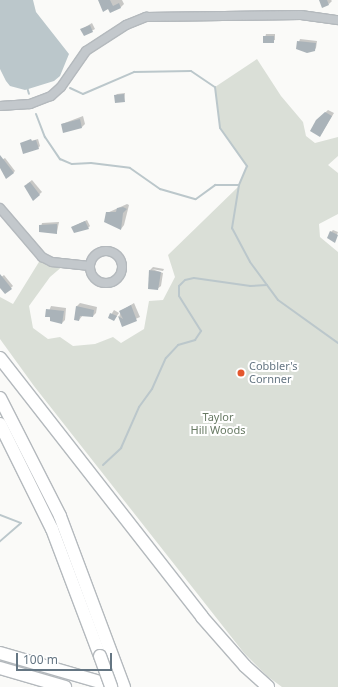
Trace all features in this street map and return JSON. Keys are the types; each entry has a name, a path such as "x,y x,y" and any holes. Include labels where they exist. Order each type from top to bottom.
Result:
{"highway":[{"path":"0,358 202,617 245,666 268,687"},
{"path":"0,398 60,516 124,687"},
{"path":"0,424 52,529 111,687"},
{"path":"0,653 117,687"},
{"path":"0,668 65,687"}],"street":[{"path":"0,106 30,104 51,96 61,87 86,51 126,26 146,17 301,15 338,20"},
{"path":"0,208 42,257 52,262 90,266"},
{"path":"107,250 118,256 122,268 116,279 103,283 94,278 90,266 95,254 107,250"}],"green space":[{"name":"Taylor Hill Woods","path":"257,59 281,96 303,122 306,136 315,143 338,137 338,156 328,165 338,173 338,214 319,224 320,237 338,252 338,687 282,687 267,676 244,653 34,386 0,339 0,297 13,304 42,257 64,265 50,277 29,306 33,328 48,339 60,337 73,346 95,344 113,337 121,343 144,329 149,301 163,300 175,277 168,255 239,186 247,166 220,128 215,87"}],"shaded area":[{"path":"0,0 33,0 36,12 69,54 60,76 54,81 25,90 10,86 6,81 0,69"}],"building":[{"path":"98,0 110,0 113,6 119,3 121,8 110,13 108,9 103,12"},
{"path":"319,0 327,0 329,5 322,8"},
{"path":"90,25 93,32 84,36 80,29"},
{"path":"263,36 274,36 274,43 263,43"},
{"path":"297,41 316,43 315,51 307,53 296,49"},
{"path":"124,94 125,102 115,103 114,95"},
{"path":"325,112 332,116 320,137 310,131 316,120"},
{"path":"80,119 82,128 63,133 61,124"},
{"path":"31,139 32,141 36,140 39,149 23,154 20,143"},
{"path":"0,155 14,173 6,179 0,168"},
{"path":"30,182 40,195 33,201 24,186"},
{"path":"123,207 127,209 123,213 121,230 104,222 106,212 116,212 117,208"},
{"path":"85,221 89,229 74,233 71,227"},
{"path":"57,224 57,234 39,232 39,225"},
{"path":"330,231 338,235 335,243 327,238"},
{"path":"149,270 161,272 158,290 148,289"},
{"path":"0,274 12,289 5,294 0,288"},
{"path":"131,305 137,321 122,327 118,316 123,319 119,311"},
{"path":"76,306 94,310 93,317 80,316 79,321 74,320"},
{"path":"46,309 64,311 62,324 50,321 50,317 45,317"},
{"path":"110,313 117,316 114,321 108,318"}],"waterway":[{"path":"70,88 83,94 134,72 191,71 215,87 220,128 247,166 239,185 232,228 250,262 278,300 338,343"},
{"path":"27,87 29,94"},
{"path":"36,114 45,137 60,159 72,164 91,163 130,168 160,189 196,199 215,185 239,185"},
{"path":"103,465 121,448 139,407 152,389 166,358 178,345 195,340 201,331 179,296 179,286 185,280 194,278 250,286 267,285"},
{"path":"0,515 21,523 0,541"}],"place":[{"name":"Cobbler's Cornner","path":"241,373"}]}
